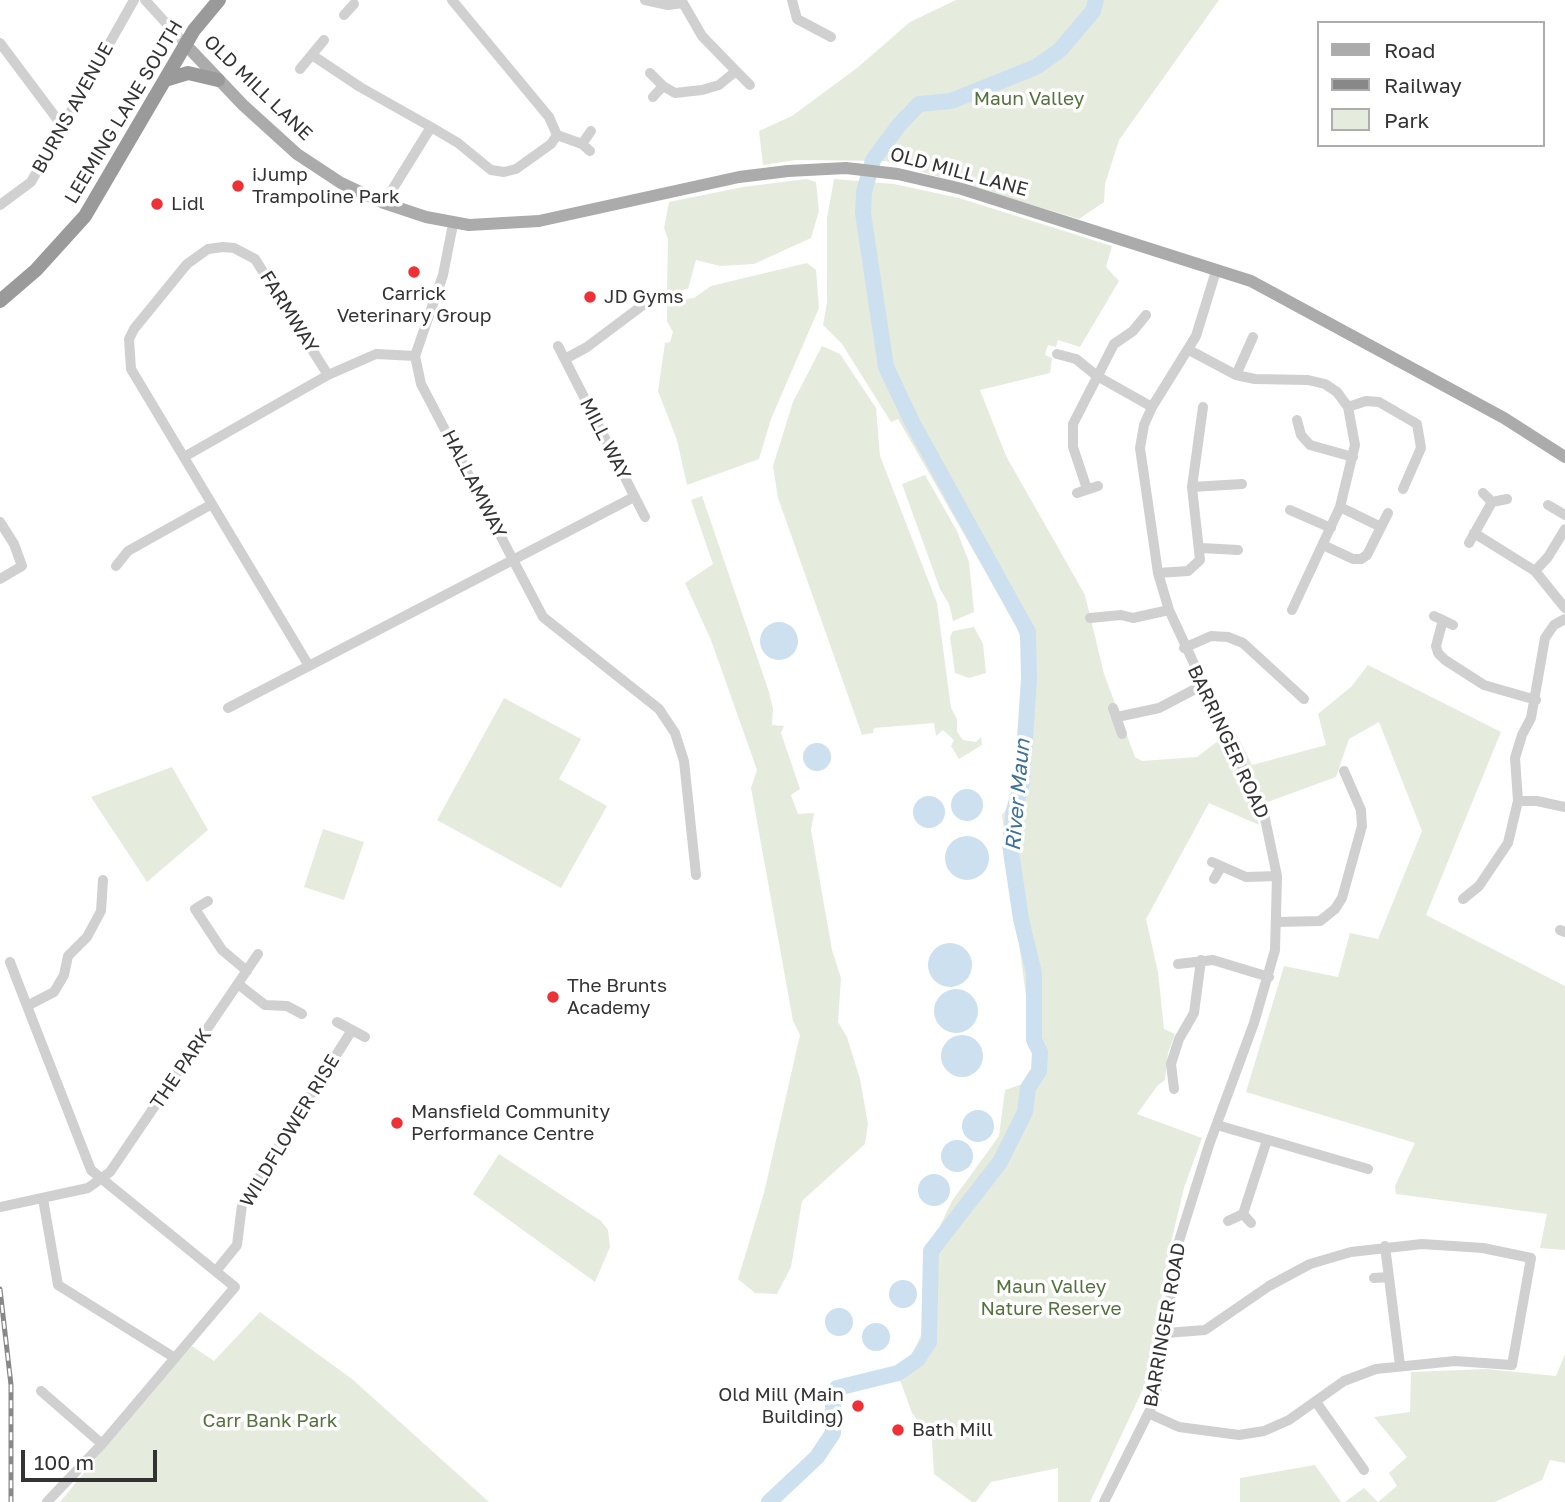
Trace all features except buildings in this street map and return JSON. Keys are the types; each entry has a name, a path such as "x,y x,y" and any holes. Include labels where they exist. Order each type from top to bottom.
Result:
{"highway":[{"name":"LEEMING LANE SOUTH","path":"0,300 36,270 85,216 185,44 219,0"},
{"path":"165,80 188,73 218,80"}],"main road":[{"name":"OLD MILL LANE","path":"185,44 218,80 297,154 341,183 384,203 453,224 539,221 739,177 788,171 884,171 962,189 1251,281 1504,418 1565,457"}],"street":[{"name":"BURNS AVENUE","path":"1,211 31,182 134,0"},
{"path":"145,0 185,44"},
{"path":"452,0 549,117 556,135 586,147 592,131"},
{"path":"645,0 668,5 684,1 702,36 750,85"},
{"path":"792,0 797,19 831,37"},
{"path":"344,15 354,4"},
{"path":"300,69 324,40"},
{"path":"0,43 63,127"},
{"path":"312,55 360,87 458,143 491,170 504,172 516,169 551,144 556,135"},
{"path":"650,73 675,93 694,92 719,85 736,71"},
{"path":"653,97 663,86"},
{"path":"384,203 431,127"},
{"path":"415,356 443,275 453,224"},
{"name":"FARMWAY","path":"309,666 131,369 127,348 134,328 196,255 223,247 234,248 255,259 328,375"},
{"name":"BARRINGER ROAD","path":"1104,1502 1150,1414 1166,1334 1179,1241 1269,977 1277,922 1277,876 1261,806 1184,648 1158,573 1140,448 1144,425 1152,407 1189,350 1216,271"},
{"path":"565,359 587,347 643,305"},
{"path":"1088,489 1071,438 1073,424 1114,344 1133,331 1146,315"},
{"path":"1236,374 1253,337"},
{"name":"MILL WAY","path":"558,346 645,517"},
{"path":"1189,350 1236,374 1255,379 1308,380 1325,384 1337,392 1348,407 1355,445 1353,457 1340,507 1298,606"},
{"name":"FARMWAY","path":"184,457 328,375 376,354 415,356"},
{"path":"1056,354 1076,359 1097,376 1152,407"},
{"name":"HALLAMWAY","path":"228,708 512,558 421,384 415,356"},
{"path":"1348,407 1366,401 1379,402 1417,424 1420,448 1403,489"},
{"path":"1158,573 1188,572 1196,567 1201,548 1195,538 1192,487 1203,407"},
{"path":"1297,420 1301,435 1310,445 1353,457"},
{"path":"1192,487 1241,484"},
{"path":"1483,494 1492,502"},
{"path":"634,497 512,558 543,617 660,709 675,733 684,761 696,875"},
{"path":"1507,499 1492,502 1471,538 1535,571 1565,608"},
{"path":"116,566 128,551 212,504"},
{"path":"1548,505 1565,515"},
{"path":"1340,507 1381,527"},
{"path":"1290,510 1331,528"},
{"path":"1323,545 1353,559 1361,558 1367,555 1388,513"},
{"path":"0,522 14,544 22,566 0,579"},
{"path":"1535,571 1548,557 1565,529"},
{"path":"1201,548 1238,550"},
{"path":"1090,618 1121,615 1133,618 1169,610"},
{"path":"1470,898 1505,849 1515,822 1518,801 1515,758 1536,700 1545,638 1554,625 1565,618"},
{"path":"1443,620 1436,646 1438,653 1445,660 1484,685 1536,700"},
{"path":"1184,648 1211,636 1228,637 1243,643 1304,699"},
{"path":"1122,734 1115,713 1159,708 1203,685"},
{"path":"1288,701 1295,691"},
{"path":"1277,922 1320,921 1335,909 1342,898 1362,826 1361,810 1343,777"},
{"path":"1518,801 1537,801 1565,807"},
{"path":"1214,879 1217,864 1246,877 1277,876"},
{"path":"27,1006 54,992 64,975 68,956 87,937 101,911 103,880"},
{"path":"208,901 195,909 222,950 247,971"},
{"name":"THE PARK","path":"101,1181 122,1158 258,954"},
{"path":"1177,1082 1171,1065 1179,1039 1194,1013 1201,960"},
{"path":"1178,964 1213,960 1269,977"},
{"path":"10,962 91,1170 101,1181 235,1287 102,1444 47,1502"},
{"path":"238,984 265,1005 287,1006 302,1014"},
{"path":"337,1022 365,1037"},
{"name":"WILDFLOWER RISE","path":"216,1271 237,1245 242,1205 352,1030"},
{"path":"1217,1125 1361,1171"},
{"path":"1228,1221 1243,1213 1266,1140"},
{"path":"1,1207 88,1188 101,1181"},
{"path":"43,1199 58,1285 175,1358"},
{"path":"1243,1213 1251,1223"},
{"path":"1150,1414 1179,1427 1239,1435 1264,1431 1289,1420 1344,1381 1376,1369 1455,1361 1512,1366 1531,1258 1483,1248 1422,1244 1385,1246 1310,1264 1269,1286 1205,1330 1166,1334"},
{"path":"1385,1246 1401,1365"},
{"path":"1374,1278 1389,1277"},
{"path":"41,1391 102,1444"},
{"path":"1316,1402 1364,1470"}],"green space":[{"name":"Maun Valley","path":"956,0 1219,0 1119,140 1105,184 1104,202 1079,219 886,161 796,160 763,165 759,131 792,116 857,68 910,22"},
{"path":"806,179 816,182 819,211 811,238 754,264 720,266 696,260 688,289 667,292 668,239 664,228 669,202 743,187"},
{"name":"Maun Valley Nature Reserve","path":"834,179 894,184 959,198 1112,246 1106,267 1119,281 1080,347 1058,340 1056,347 1048,345 1045,355 1052,358 1050,373 980,390 1006,456 1085,595 1104,674 1135,757 1142,761 1197,757 1234,729 1252,765 1326,745 1318,714 1352,686 1368,665 1501,732 1426,915 1565,986 1565,1250 1540,1248 1547,1214 1396,1194 1395,1186 1415,1143 1246,1092 1284,966 1338,977 1350,933 1378,939 1422,831 1379,722 1349,739 1336,777 1254,807 1259,825 1209,803 1146,919 1158,972 1164,1029 1175,1034 1168,1053 1165,1080 1158,1085 1137,1114 1202,1138 1184,1188 1168,1255 1150,1374 1090,1502 1058,1502 1058,1468 991,1482 976,1502 972,1502 934,1474 932,1440 912,1413 900,1380 924,1329 923,1261 952,1201 999,1136 1005,1090 1037,1079 1002,815 1017,793 1023,647 1017,627 898,419 891,422 842,344 823,325 827,302 827,218"},
{"path":"807,263 816,270 819,308 771,419 759,459 687,485 677,440 658,391 665,343 670,342 673,332 667,321 667,301 694,298 711,286"},
{"path":"822,346 840,354 876,408 880,456 937,603 951,708 957,719 957,732 963,740 976,742 981,737 982,745 959,759 951,746 954,740 943,730 936,736 934,723 874,728 873,733 862,735 778,498 773,466 793,402"},
{"path":"925,475 957,531 969,562 974,612 953,621 949,604 940,589 902,484"},
{"path":"702,496 769,692 773,709 772,725 784,726 781,733 800,789 791,795 798,814 814,813 811,830 832,950 841,978 838,1022 847,1037 860,1079 868,1124 865,1144 802,1201 791,1267 777,1294 755,1293 738,1279 764,1193 800,1035 793,1021 751,788 757,770 711,640 685,583 713,564 691,500"},
{"path":"974,627 983,644 986,673 969,678 955,673 950,637 953,631"},
{"path":"504,698 581,739 559,779 607,806 561,888 437,820"},
{"path":"172,767 208,830 147,882 91,797"},
{"path":"323,829 364,842 344,900 304,887"},
{"path":"499,1154 601,1221 608,1230 610,1247 595,1282 473,1194"},
{"name":"Carr Bank Park","path":"260,1312 352,1379 489,1502 60,1502 146,1397 192,1346 214,1361"},
{"path":"1565,1354 1565,1463 1550,1460 1542,1480 1495,1502 1378,1502 1397,1486 1389,1473 1407,1457 1374,1417 1410,1412 1411,1372 1486,1369 1556,1376"},
{"path":"1315,1465 1341,1502 1240,1502 1240,1478"},
{"path":"1364,1488 1378,1502 1345,1502"}],"water":[{"path":"779,622 792,628 798,641 792,654 779,660 766,654 760,641 766,628"},
{"path":"817,743 827,747 831,757 827,767 817,771 807,767 803,757 807,747"},
{"path":"967,789 978,794 983,805 978,816 967,821 956,816 951,805 956,794"},
{"path":"929,796 940,801 945,812 940,823 929,828 918,823 913,812 918,801"},
{"path":"967,836 982,843 989,858 982,873 967,880 952,873 945,858 952,843"},
{"path":"950,943 965,950 972,965 965,980 950,987 935,980 928,965 935,950"},
{"path":"956,989 971,996 978,1011 971,1026 956,1033 941,1026 934,1011 941,996"},
{"path":"962,1035 977,1041 983,1056 977,1071 962,1077 947,1071 941,1056 947,1041"},
{"path":"978,1110 989,1115 994,1126 989,1137 978,1142 967,1137 962,1126 967,1115"},
{"path":"957,1140 968,1145 973,1156 968,1167 957,1172 946,1167 941,1156 946,1145"},
{"path":"934,1174 945,1179 950,1190 945,1201 934,1206 923,1201 918,1190 923,1179"},
{"path":"903,1280 913,1284 917,1294 913,1304 903,1308 893,1304 889,1294 893,1284"},
{"path":"839,1308 849,1312 853,1322 849,1332 839,1336 829,1332 825,1322 829,1312"},
{"path":"876,1323 886,1327 890,1337 886,1347 876,1351 866,1347 862,1337 866,1327"}],"waterway":[{"name":"River Maun","path":"769,1502 817,1457 833,1433 833,1406 837,1388 898,1373 917,1360 929,1342 931,1251 1000,1162 1025,1112 1028,1088 1039,1071 1040,1052 1034,1040 1034,973 1021,919 1010,845 1014,810 1022,783 1029,679 1028,632 912,422 886,367 863,213 864,192 873,160 899,125 919,104 951,101 1036,67 1060,50 1093,11 1096,0"}],"railway":[{"path":"0,1289 11,1385 11,1502"}],"place":[{"name":"iJump Trampoline Park","path":"238,186"},
{"name":"Lidl","path":"157,204"},
{"name":"Carrick Veterinary Group","path":"414,272"},
{"name":"JD Gyms","path":"590,297"},
{"name":"The Brunts Academy","path":"553,997"},
{"name":"Mansfield Community Performance Centre","path":"397,1123"},
{"name":"Old Mill (Main Building)","path":"858,1406"},
{"name":"Bath Mill","path":"898,1430"}]}
